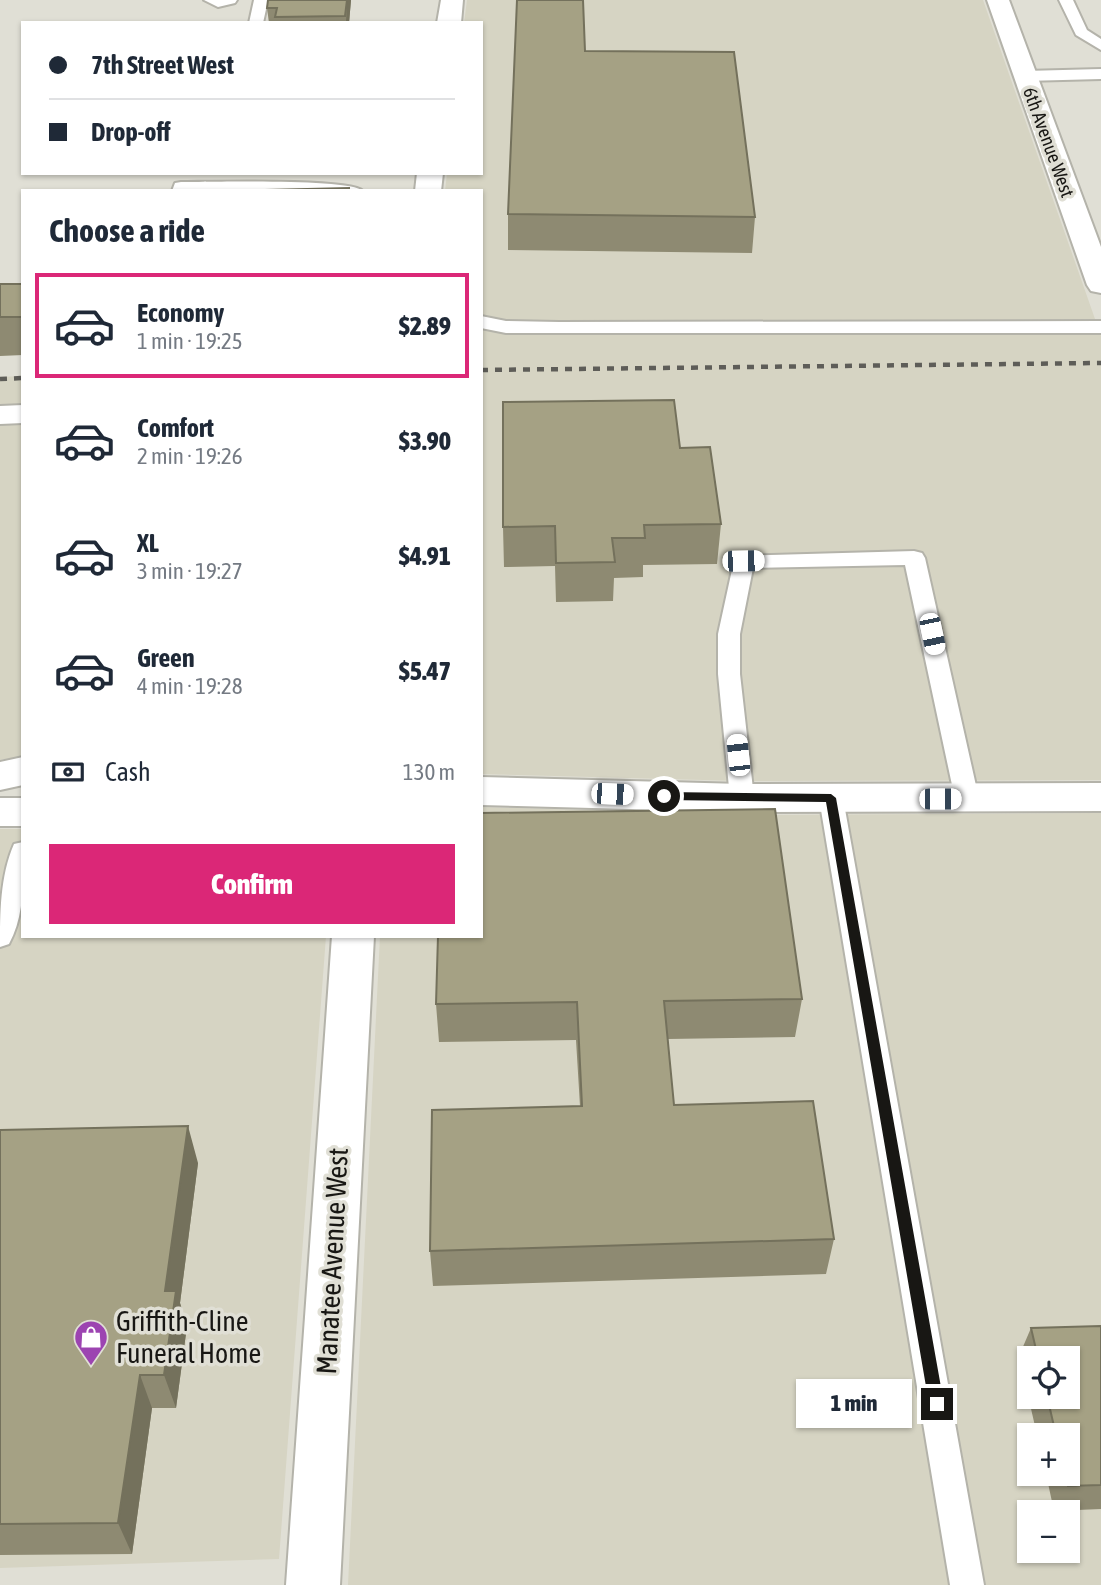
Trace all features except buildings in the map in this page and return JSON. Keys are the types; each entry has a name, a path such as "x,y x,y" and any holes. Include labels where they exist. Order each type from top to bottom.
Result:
{"main road":[{"path":"449,21 452,0"},
{"name":"6th Avenue West","path":"998,0 1101,285"},
{"path":"0,415 21,414"},
{"path":"0,776 21,771"},
{"path":"483,791 742,798 1101,797"},
{"path":"0,812 21,812"},
{"name":"Manatee Avenue West","path":"313,1585 353,938"}],"lane":[{"path":"211,0 218,3 230,0"},
{"path":"256,21 261,0"},
{"path":"1066,0 1081,32 1101,46"},
{"path":"1025,76 1101,74"},
{"path":"180,189 282,189"},
{"path":"483,321 506,327 559,328 1101,327"},
{"path":"742,798 729,674 729,634 743,561 914,558 967,799"},
{"path":"831,798 967,1585"},
{"path":"0,937 21,858"}],"shaded area":[{"path":"467,0 983,0 1101,336 1101,780 741,781 483,774 483,189 445,189 447,175 483,175 483,21 464,21"},
{"path":"21,376 21,756 0,760 0,377"},
{"path":"483,807 744,815 1101,813 1101,1585 348,1585 380,938 483,938"},
{"path":"0,829 21,829 21,938 326,938 279,1559 0,1568"}],"railway":[{"path":"483,370 1101,363"},
{"path":"0,379 21,378"}],"place":[{"name":"Griffith-Cline Funeral Home","path":"91,1367"}],"route":[{"path":"664,796 831,798 846,901 937,1404"}]}
